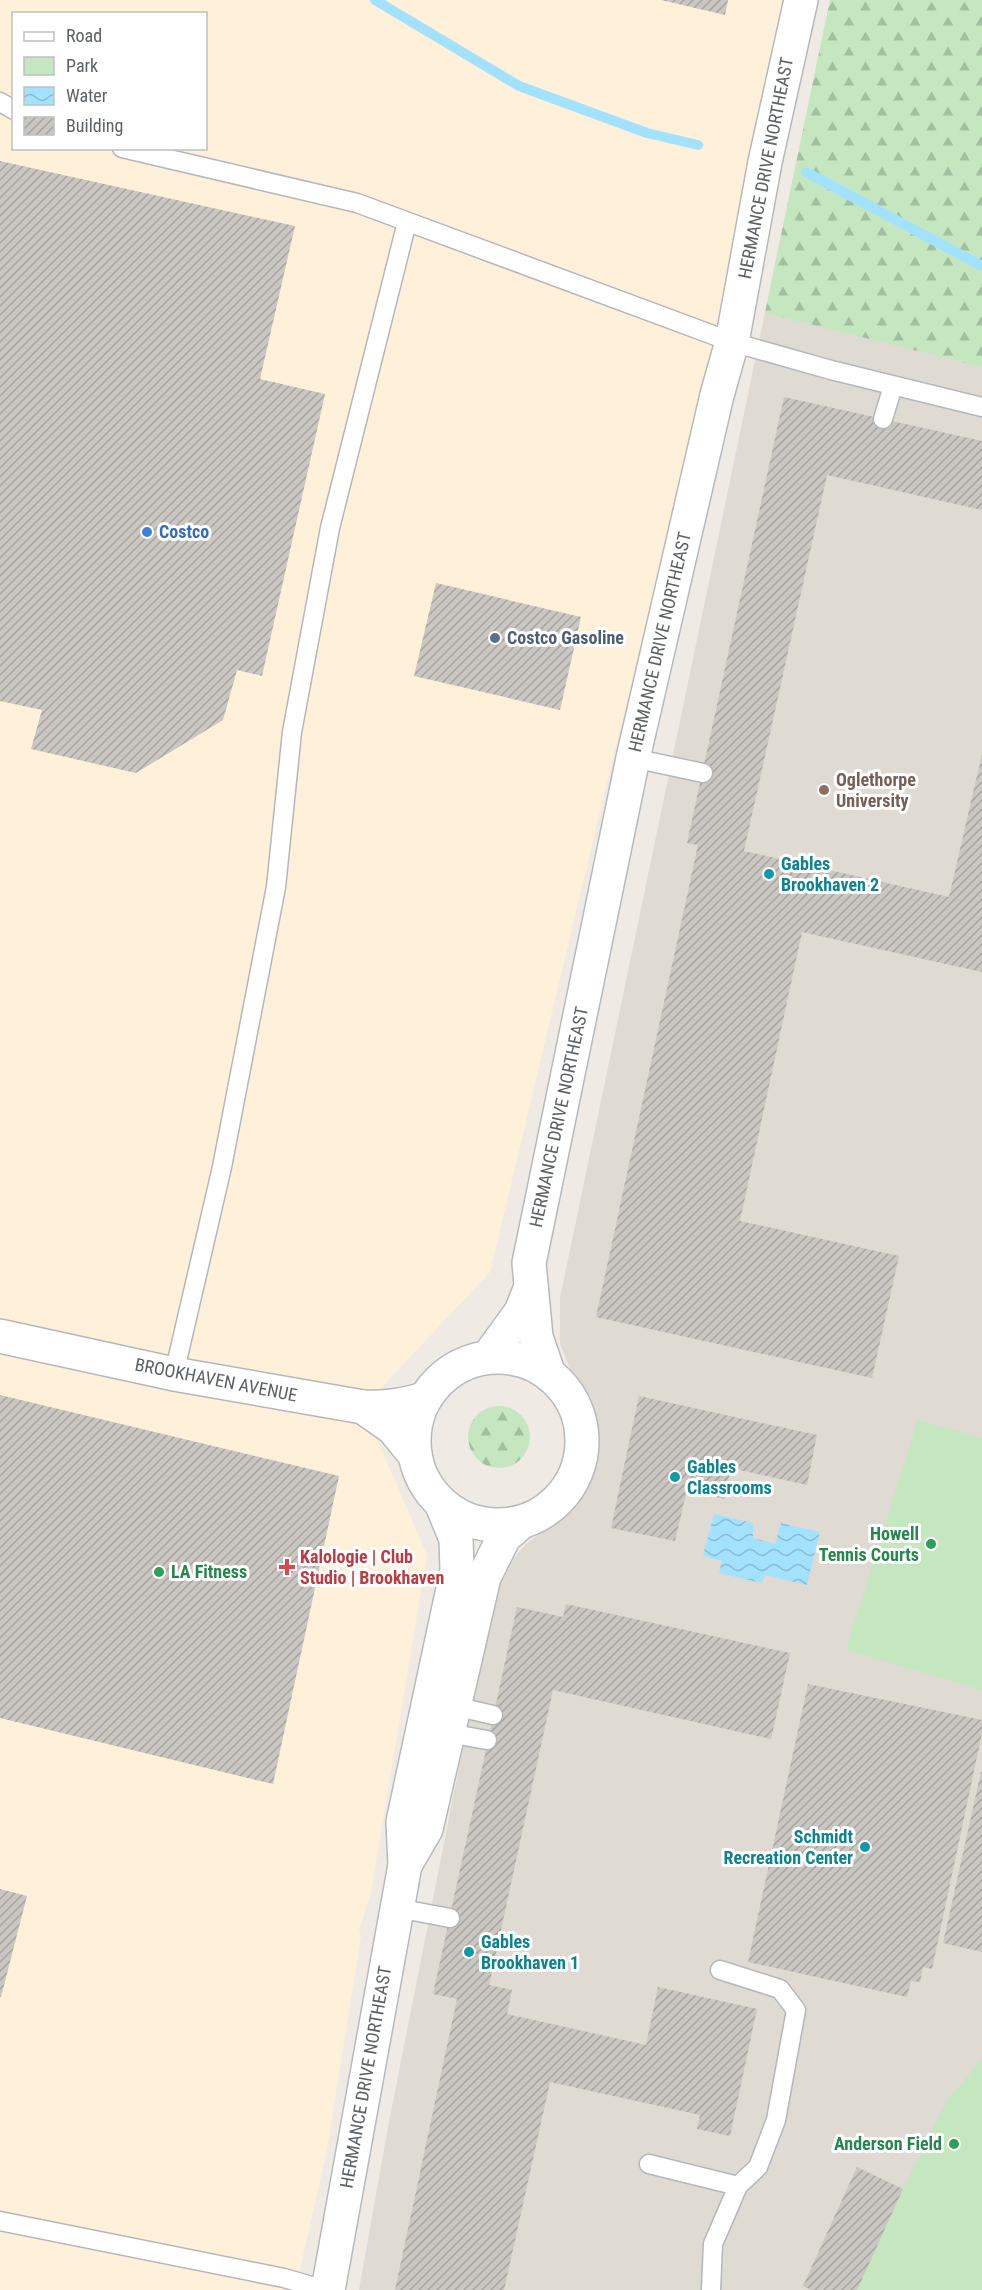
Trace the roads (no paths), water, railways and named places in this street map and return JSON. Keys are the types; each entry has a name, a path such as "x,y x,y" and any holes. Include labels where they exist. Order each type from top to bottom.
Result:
{"street":[{"name":"HERMANCE DRIVE NORTHEAST","path":"548,1372 536,1337 529,1263 633,758 717,395 732,342 765,162 801,0"},
{"name":"HERMANCE DRIVE NORTHEAST","path":"489,1356 521,1312 532,1286"},
{"name":"BROOKHAVEN AVENUE","path":"0,1336 174,1374 363,1407 393,1428 415,1455"},
{"name":"HERMANCE DRIVE NORTHEAST","path":"326,2290 405,1864 403,1822 457,1570 456,1539 442,1505 424,1483 415,1455 414,1427 424,1399 442,1377 466,1362 489,1356 522,1359 548,1372 567,1392 580,1416 583,1443 578,1470 565,1494 545,1512 520,1523 493,1526 467,1520 442,1505"},
{"path":"363,1407 402,1406 424,1399"},
{"name":"HERMANCE DRIVE NORTHEAST","path":"405,1864 426,1829 484,1577 504,1537 520,1523"}],"lane":[{"path":"131,150 357,202 732,342 893,386 982,407"},
{"path":"174,1374 222,1167 276,886 292,732 330,528 407,222"},
{"path":"883,418 893,386"},
{"path":"633,758 703,773"},
{"path":"451,1720 493,1715"},
{"path":"451,1720 488,1740"},
{"path":"397,1908 450,1918"},
{"path":"711,2290 713,2244 738,2186 758,2167 776,2120 796,2010 780,1989 720,1970"},
{"path":"649,2164 738,2186"},
{"path":"0,2221 284,2278 326,2290"}],"water":[{"path":"714,1514 753,1523 753,1538 775,1544 781,1523 820,1532 807,1585 765,1575 762,1583 719,1573 722,1561 703,1556"}],"waterway":[{"path":"375,0 519,86 647,133 698,145"},
{"path":"806,172 982,266"}],"place":[{"name":"Costco","path":"147,532"},
{"name":"Costco Gasoline","path":"495,638"},
{"name":"Oglethorpe University","path":"824,790"},
{"name":"Gables Brookhaven 2","path":"769,874"},
{"name":"Gables Classrooms","path":"675,1477"},
{"name":"Howell Tennis Courts","path":"931,1544"},
{"name":"Kalologie | Club Studio | Brookhaven","path":"287,1567"},
{"name":"LA Fitness","path":"159,1572"},
{"name":"Schmidt Recreation Center","path":"865,1847"},
{"name":"Gables Brookhaven 1","path":"469,1952"},
{"name":"Anderson Field","path":"954,2144"}]}
